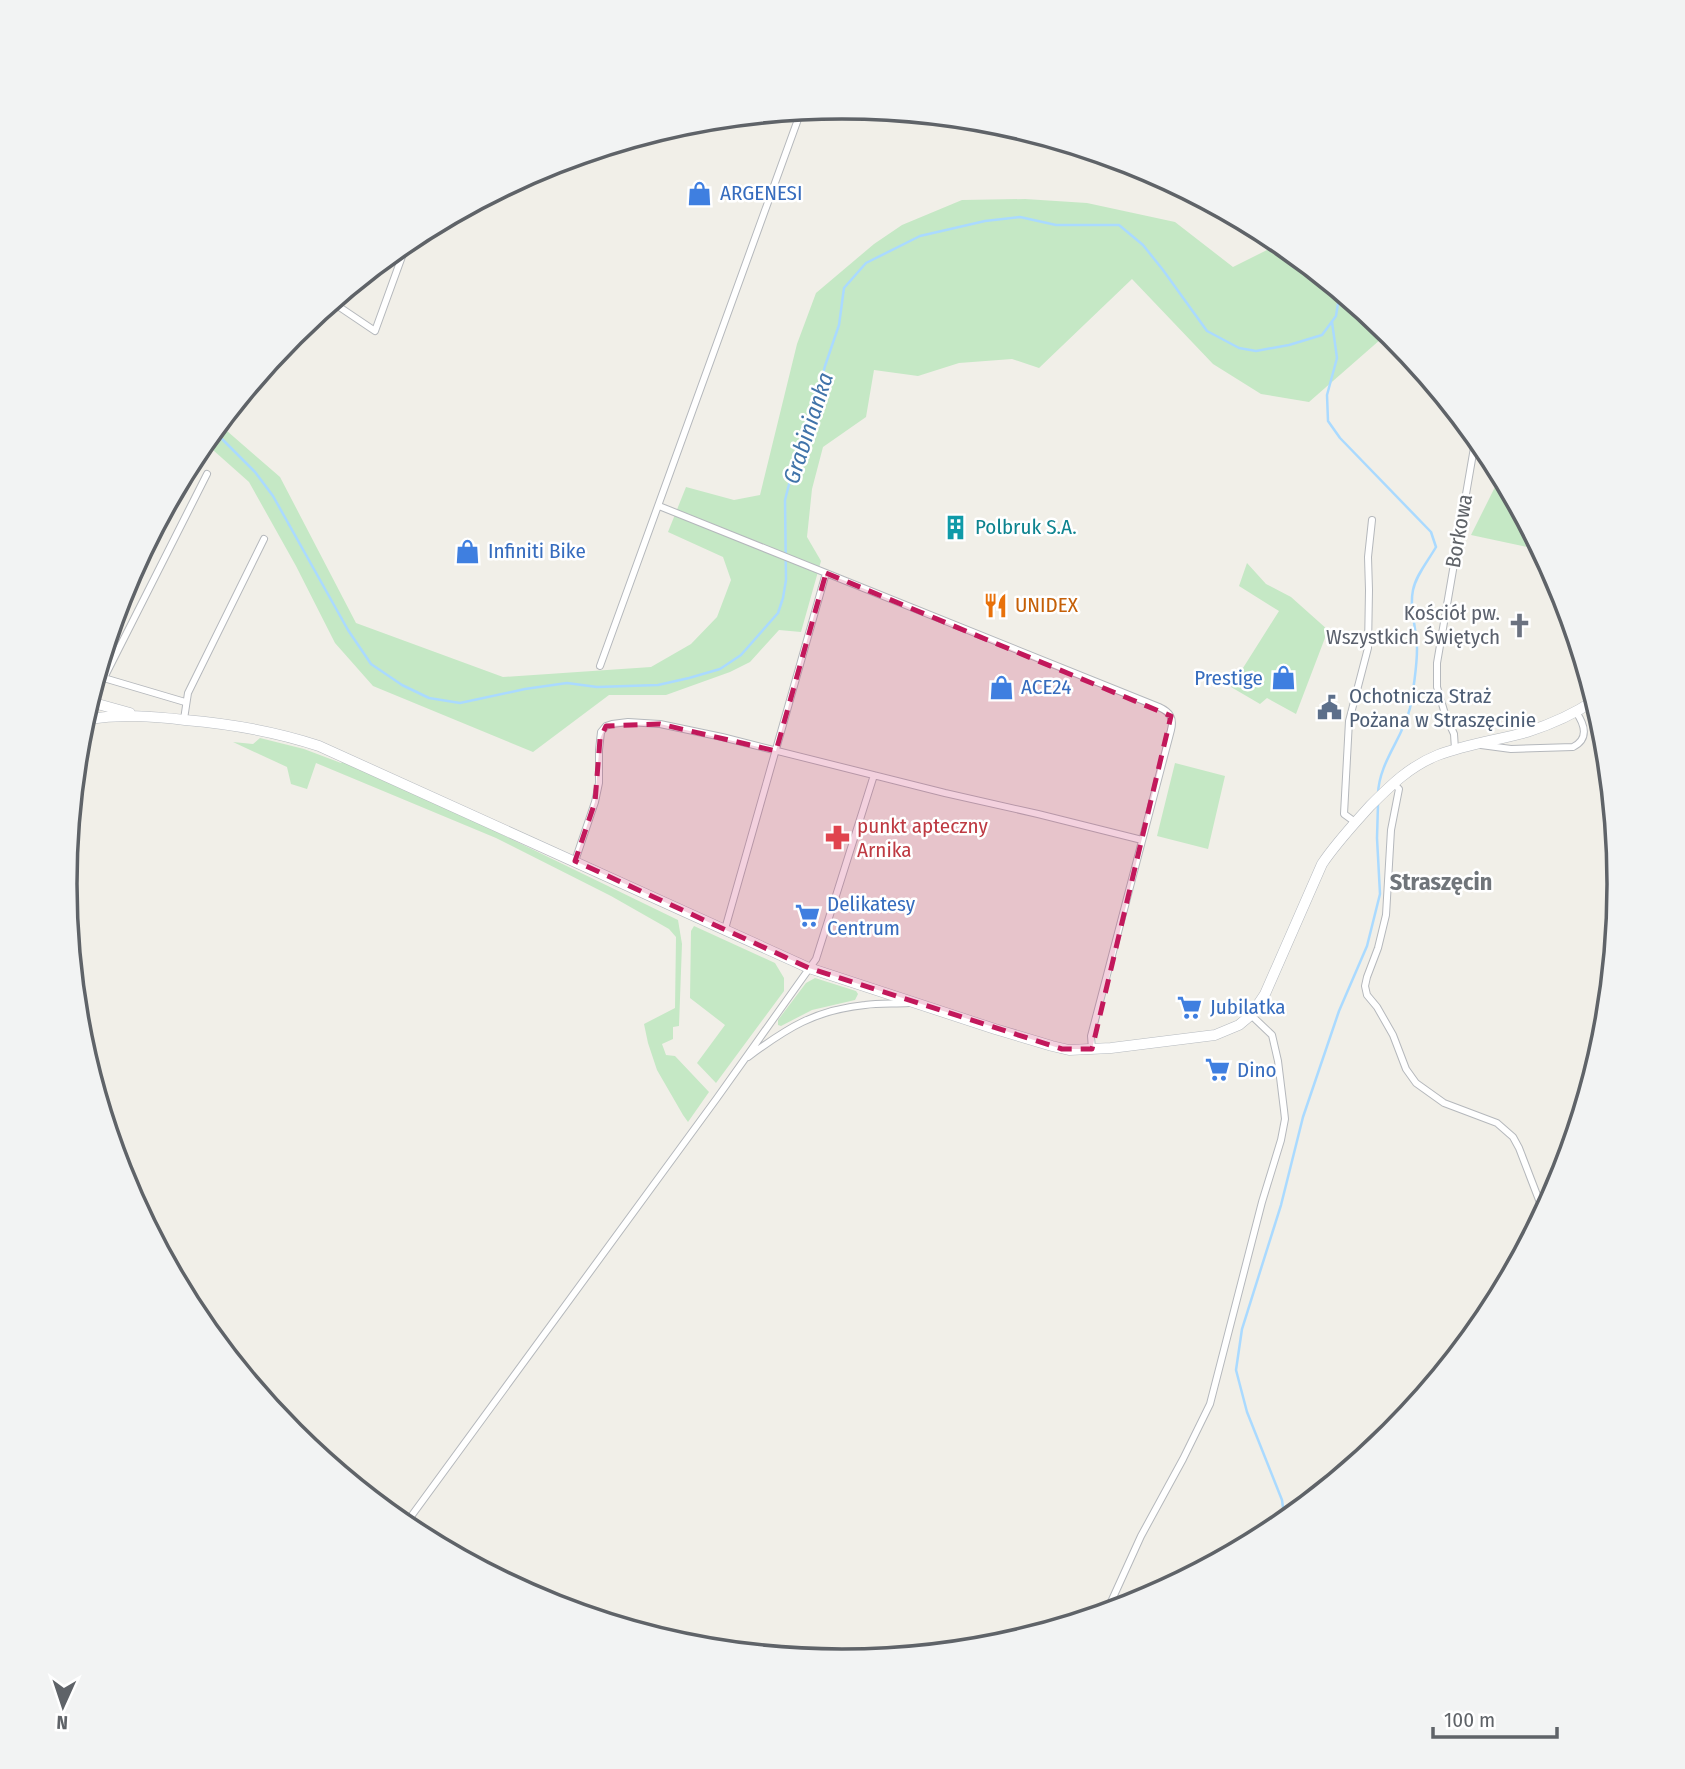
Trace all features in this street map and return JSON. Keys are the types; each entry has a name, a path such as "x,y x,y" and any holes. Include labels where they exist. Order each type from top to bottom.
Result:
{"street":[{"path":"600,666 797,121"},
{"path":"340,307 375,331 401,259"},
{"name":"Borkowa","path":"1455,749 1454,734 1437,687 1437,663 1473,451"},
{"path":"114,650 207,474"},
{"path":"659,506 1168,711 1173,723 1091,1036 1092,1049"},
{"path":"1356,821 1344,814 1348,730 1368,648 1368,557 1372,520"},
{"path":"184,719 188,693 264,539"},
{"path":"725,929 826,573"},
{"path":"105,679 186,702"},
{"path":"99,705 138,715 245,726 318,746 809,968 1052,1046 1074,1050 1215,1035 1232,1029 1251,1015 1269,985 1322,864 1339,840 1390,786 1416,766 1437,755 1540,728 1586,705"},
{"path":"1476,745 1511,748 1573,747 1580,743 1584,733 1583,724 1576,712"},
{"path":"95,721 138,715"},
{"path":"575,861 599,783 601,732 606,726 628,722 660,724 1142,840"},
{"path":"411,1517 816,958 874,775"},
{"path":"1390,786 1399,789 1399,796 1391,830 1386,915 1367,977 1367,995 1390,1028 1406,1069 1416,1083 1444,1103 1496,1122 1513,1137 1539,1201"},
{"path":"743,1060 776,1036 820,1014 868,1004 915,1003"},
{"path":"1111,1601 1141,1536 1210,1404 1264,1193 1281,1140 1284,1110 1276,1051 1272,1035 1251,1015"}],"highlighted area":[{"path":"826,573 1171,716 1092,1049 1062,1049 809,968 575,861 595,802 600,739 606,726 660,724 776,751"}],"green space":[{"path":"1025,199 1087,203 1175,222 1233,267 1269,249 1309,277 1380,340 1309,402 1261,394 1213,364 1132,279 1039,368 1012,359 959,363 918,376 874,370 866,417 823,447 812,489 807,537 821,561 801,632 779,630 750,662 666,695 609,695 533,752 373,686 335,643 249,482 213,450 226,430 280,477 356,623 503,677 651,667 691,644 717,617 731,580 723,557 668,532 686,487 734,500 760,495 797,344 816,293 874,244 902,225 962,200"},
{"path":"1495,486 1530,548 1471,535"},
{"path":"1247,563 1266,584 1291,597 1328,630 1296,714 1267,698 1260,704 1231,687 1279,611 1239,586"},
{"path":"260,738 304,749 341,763 343,761 468,818 678,920 682,944 679,1026 673,1027 673,1039 662,1044 666,1055 675,1056 709,1092 688,1122 657,1070 644,1024 675,1008 676,937 669,929 611,896 496,838 316,763 307,789 291,784 287,767 233,742 253,744"},
{"path":"1175,763 1225,776 1208,849 1157,836"},
{"path":"694,926 775,963 784,978 784,991 716,1083 697,1063 725,1025 690,998 691,931"},
{"path":"815,978 856,991 858,994 855,1000 812,1010 781,1026 778,1025 778,1020 806,983"}],"waterway":[{"name":"Grabinianka","path":"221,438 255,472 273,496 348,630 371,664 402,685 429,698 460,703 567,683 597,687 658,685 720,669 741,655 778,613 786,580 785,500 794,465 806,449 813,429 815,405 839,325 844,288 866,263 920,236 985,221 1020,217 1056,225 1119,225 1143,245 1207,331 1239,348 1256,351 1322,335 1336,316 1338,302"},
{"path":"1332,322 1337,358 1327,395 1328,421 1340,438 1431,532 1436,547 1419,573 1413,590 1417,649 1411,702 1407,719 1382,771 1378,794"},
{"path":"1283,1510 1282,1500 1247,1412 1236,1370 1242,1329 1281,1205 1303,1117 1339,1011 1367,946 1380,894 1378,804"}],"place":[{"name":"ARGENESI","path":"700,193"},
{"name":"Polbruk S.A.","path":"955,527"},
{"name":"Infiniti Bike","path":"468,551"},
{"name":"UNIDEX","path":"995,605"},
{"name":"Kościół pw. Wszystkich Świętych","path":"1520,625"},
{"name":"Prestige","path":"1283,678"},
{"name":"ACE24","path":"1001,687"},
{"name":"Ochotnicza Straż Pożana w Straszęcinie","path":"1329,708"},
{"name":"punkt apteczny Arnika","path":"837,838"},
{"name":"Delikatesy Centrum","path":"807,916"},
{"name":"Jubilatka","path":"1190,1007"},
{"name":"Dino","path":"1217,1070"}],"district":[{"name":"Straszęcin","path":"1441,882"}]}
